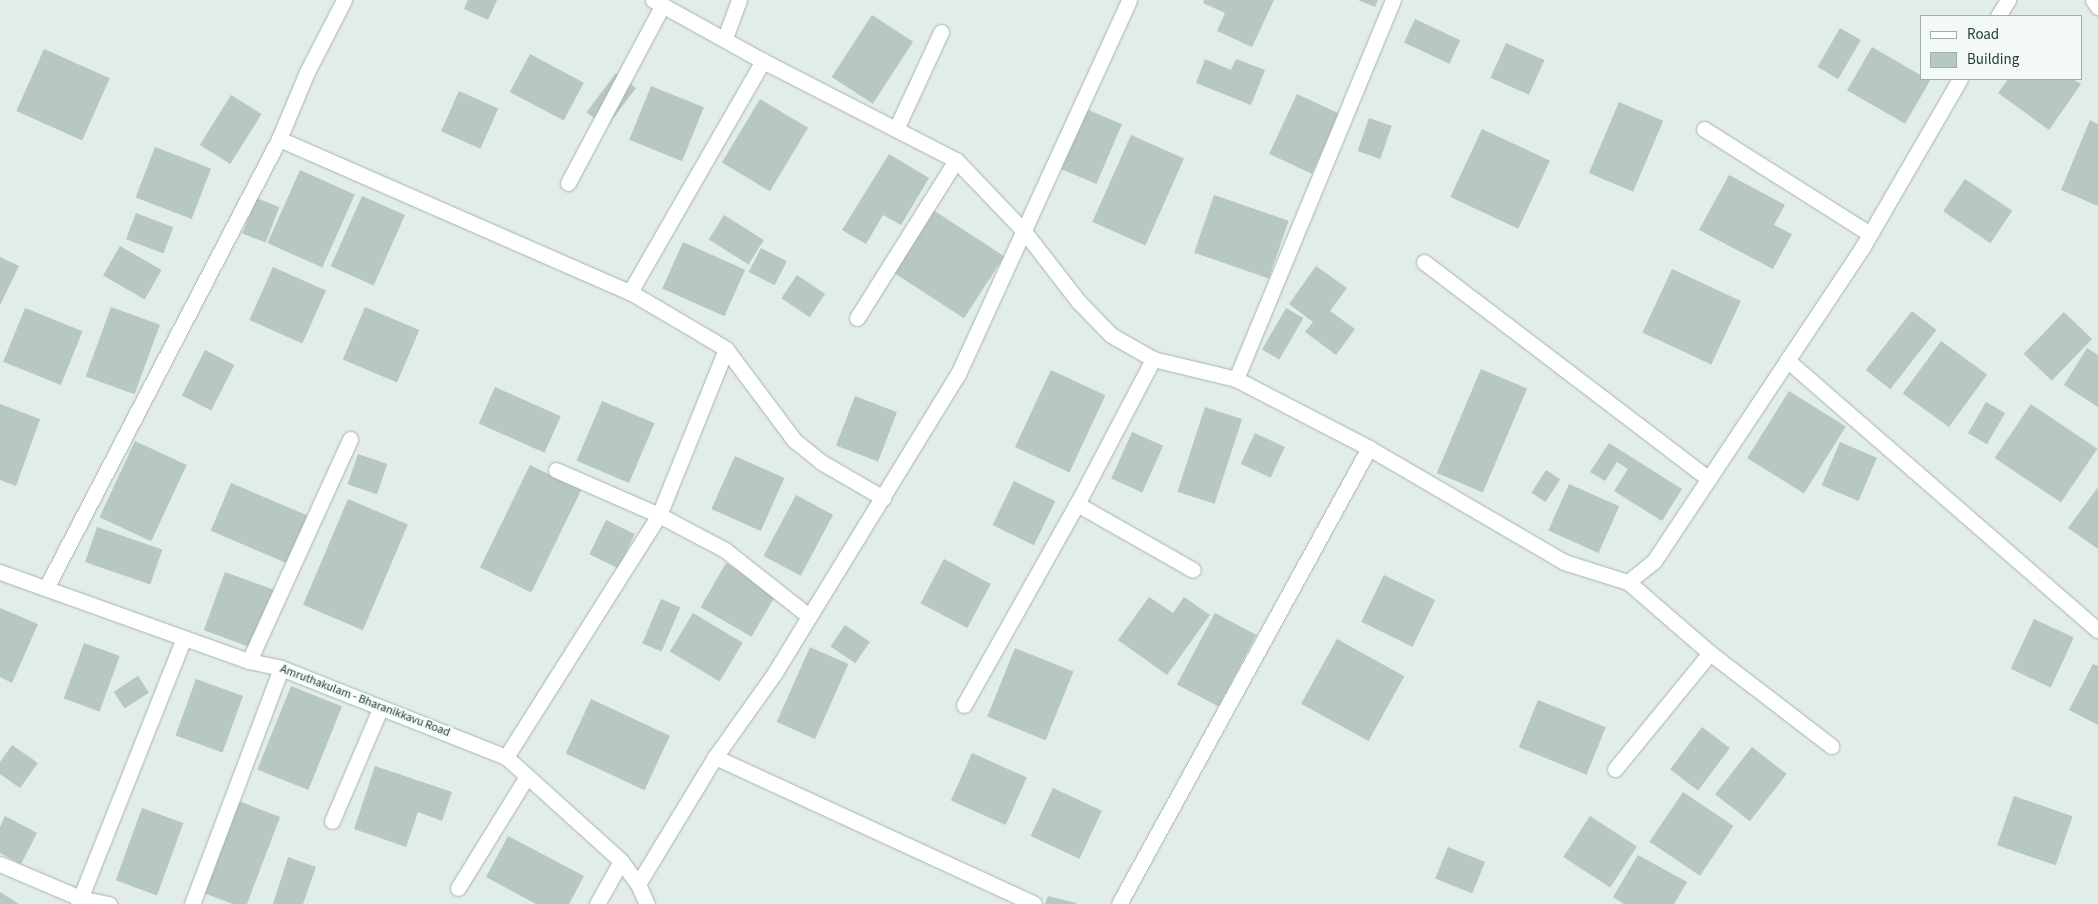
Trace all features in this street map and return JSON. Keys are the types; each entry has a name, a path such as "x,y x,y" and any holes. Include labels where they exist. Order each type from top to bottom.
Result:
{"street":[{"path":"46,588 279,139 307,72 344,0"},
{"path":"725,38 739,0"},
{"path":"638,884 714,757 774,674 958,374 1129,0"},
{"path":"1236,379 1393,0"},
{"path":"1999,15 2008,0"},
{"path":"2093,0 2098,7"},
{"path":"568,183 657,3 725,38 763,61 956,160 1023,230 1078,301 1111,335 1153,359 1236,379 1369,448 1564,562 1628,582 1710,653 1831,746"},
{"path":"896,129 941,32"},
{"path":"630,292 763,61"},
{"path":"1628,582 1654,561 1709,479 1870,234 1959,80"},
{"path":"1704,128 1870,234"},
{"path":"279,139 630,292 726,349 794,440 822,462 883,498"},
{"path":"857,318 956,160"},
{"path":"1424,262 1709,479"},
{"path":"506,757 659,515 726,349"},
{"path":"964,705 1077,504 1153,359"},
{"path":"1787,360 2098,630"},
{"path":"249,661 350,439"},
{"path":"1119,904 1369,448"},
{"path":"556,470 659,515 725,550 809,616"},
{"path":"1077,504 1193,570"},
{"name":"Amruthakulam - Bharanikkavu Road","path":"0,572 249,661 281,668 380,709 506,757 526,778 621,861 638,884 648,904"},
{"path":"79,901 184,638"},
{"path":"1615,769 1710,653"},
{"path":"192,904 281,668"},
{"path":"332,821 380,709"},
{"path":"714,757 1034,904"},
{"path":"458,888 526,778"},
{"path":"598,904 621,861"},
{"path":"0,864 79,901 109,904"}],"building":[{"path":"468,0 497,0 488,20 464,9"},
{"path":"1204,0 1274,0 1252,47 1217,31 1225,13 1203,3"},
{"path":"1358,0 1378,0 1375,7"},
{"path":"872,15 913,42 873,104 832,77"},
{"path":"1415,19 1460,40 1449,64 1404,43"},
{"path":"1840,28 1861,40 1838,79 1818,67"},
{"path":"1506,43 1544,60 1529,95 1491,78"},
{"path":"1872,47 1920,75 1920,80 1930,80 1905,124 1847,90"},
{"path":"44,49 110,78 82,140 16,111"},
{"path":"530,54 584,83 564,121 510,92"},
{"path":"1205,59 1231,70 1236,59 1265,70 1251,105 1196,83"},
{"path":"616,73 636,88 606,127 587,112"},
{"path":"2007,80 2075,80 2081,84 2049,130 1998,93"},
{"path":"651,86 704,107 682,161 629,140"},
{"path":"459,91 498,108 480,149 441,131"},
{"path":"1297,94 1340,114 1312,174 1269,154"},
{"path":"231,95 262,114 230,164 200,145"},
{"path":"760,99 808,128 770,191 722,162"},
{"path":"1619,102 1663,121 1633,192 1589,173"},
{"path":"1086,109 1122,124 1097,184 1061,169"},
{"path":"1369,118 1392,126 1380,159 1358,151"},
{"path":"2090,120 2098,124 2098,206 2061,190"},
{"path":"1482,129 1550,161 1518,229 1450,197"},
{"path":"1131,135 1184,159 1145,245 1092,222"},
{"path":"155,147 211,169 192,219 136,197"},
{"path":"889,154 929,178 901,225 883,215 866,244 842,230"},
{"path":"300,170 355,194 322,267 267,243"},
{"path":"1729,175 1785,205 1774,225 1792,234 1773,269 1699,230"},
{"path":"1965,179 2012,211 1990,243 1943,211"},
{"path":"1214,195 1289,221 1269,278 1194,253"},
{"path":"362,196 405,215 374,285 331,266"},
{"path":"256,198 279,207 266,242 242,233"},
{"path":"933,210 1004,256 964,318 893,272"},
{"path":"136,213 173,227 163,253 126,239"},
{"path":"724,215 764,240 748,264 709,240"},
{"path":"683,242 745,270 724,316 662,289"},
{"path":"120,246 162,270 145,299 103,275"},
{"path":"761,248 787,261 775,285 749,272"},
{"path":"0,257 19,266 0,305"},
{"path":"1316,266 1347,288 1330,311 1355,329 1336,355 1305,332 1313,322 1289,304"},
{"path":"273,267 326,291 302,344 249,320"},
{"path":"1672,269 1741,301 1711,365 1642,332"},
{"path":"797,275 825,294 810,317 781,298"},
{"path":"111,307 160,325 135,394 86,377"},
{"path":"365,307 419,330 397,383 343,359"},
{"path":"25,308 82,331 61,385 3,362"},
{"path":"1286,308 1303,318 1279,360 1262,350"},
{"path":"1912,311 1936,330 1890,389 1866,370"},
{"path":"2064,312 2092,339 2052,381 2024,354"},
{"path":"1941,341 1987,375 1949,427 1903,394"},
{"path":"2087,348 2098,355 2098,407 2064,385"},
{"path":"205,350 234,365 211,410 182,395"},
{"path":"1481,369 1527,389 1483,493 1437,473"},
{"path":"1051,370 1105,395 1069,472 1015,447"},
{"path":"495,387 561,416 545,453 479,424"},
{"path":"1789,391 1846,427 1804,494 1747,458"},
{"path":"855,396 897,412 878,462 836,445"},
{"path":"602,401 654,423 629,483 577,461"},
{"path":"1986,402 2005,413 1987,444 1968,433"},
{"path":"0,404 40,419 16,486 0,480"},
{"path":"2031,404 2097,449 2061,503 1995,458"},
{"path":"1205,407 1242,419 1215,504 1177,492"},
{"path":"1132,432 1163,446 1142,492 1111,479"},
{"path":"1255,433 1285,447 1271,478 1241,464"},
{"path":"135,441 187,465 151,541 100,517"},
{"path":"1840,442 1877,458 1858,501 1822,485"},
{"path":"1609,443 1682,489 1662,521 1614,491 1628,469 1617,462 1605,481 1590,472"},
{"path":"358,454 387,464 377,494 348,484"},
{"path":"735,456 784,478 761,531 711,509"},
{"path":"530,465 581,490 531,592 480,567"},
{"path":"1546,470 1560,479 1546,502 1531,493"},
{"path":"1014,481 1055,501 1034,545 993,525"},
{"path":"231,483 310,517 290,564 211,531"},
{"path":"1569,484 1619,506 1599,553 1548,531"},
{"path":"2098,487 2098,549 2068,528"},
{"path":"796,495 833,515 801,576 764,556"},
{"path":"348,499 408,524 363,630 303,605"},
{"path":"606,520 635,534 618,568 589,554"},
{"path":"97,527 162,549 150,584 85,562"},
{"path":"944,559 991,584 967,628 921,603"},
{"path":"726,563 777,592 752,637 700,607"},
{"path":"225,572 278,591 256,649 204,630"},
{"path":"1384,575 1435,600 1412,647 1361,622"},
{"path":"1149,597 1173,613 1184,597 1210,615 1167,675 1118,640"},
{"path":"661,599 680,607 662,651 642,643"},
{"path":"0,608 38,624 12,683 0,677"},
{"path":"693,613 743,643 720,681 670,652"},
{"path":"1215,613 1256,635 1218,707 1177,685"},
{"path":"2034,619 2074,638 2051,687 2011,669"},
{"path":"845,625 870,642 855,663 830,647"},
{"path":"1337,639 1404,676 1368,741 1301,704"},
{"path":"84,643 120,656 100,711 64,698"},
{"path":"810,647 848,664 815,739 777,722"},
{"path":"1015,648 1073,672 1046,740 987,717"},
{"path":"2093,664 2098,666 2098,725 2069,710"},
{"path":"138,676 149,693 125,709 114,692"},
{"path":"196,679 243,696 222,752 175,735"},
{"path":"291,686 342,707 308,790 257,769"},
{"path":"591,699 670,736 644,790 566,753"},
{"path":"1538,700 1606,727 1587,775 1519,747"},
{"path":"1702,727 1730,748 1698,790 1670,769"},
{"path":"12,745 38,763 20,788 0,774 0,762"},
{"path":"1752,747 1787,774 1750,821 1715,794"},
{"path":"972,753 1027,777 1006,825 951,801"},
{"path":"375,766 452,792 442,821 418,812 406,847 354,829"},
{"path":"1053,788 1102,811 1080,859 1031,836"},
{"path":"1683,792 1734,826 1700,876 1649,842"},
{"path":"2014,796 2073,816 2056,865 1997,845"},
{"path":"236,800 280,817 247,904 233,904 201,892"},
{"path":"142,808 183,823 157,895 116,880"},
{"path":"5,816 37,833 21,864 0,853 0,827"},
{"path":"1590,816 1637,846 1610,888 1563,857"},
{"path":"508,836 584,876 569,904 536,904 486,877"},
{"path":"1448,847 1485,862 1472,894 1435,879"},
{"path":"1638,855 1687,882 1674,904 1624,904 1613,897"},
{"path":"288,857 316,867 303,904 273,904"},
{"path":"0,892 19,904 0,904"},
{"path":"1048,896 1076,903 1076,904 1045,904"}]}
